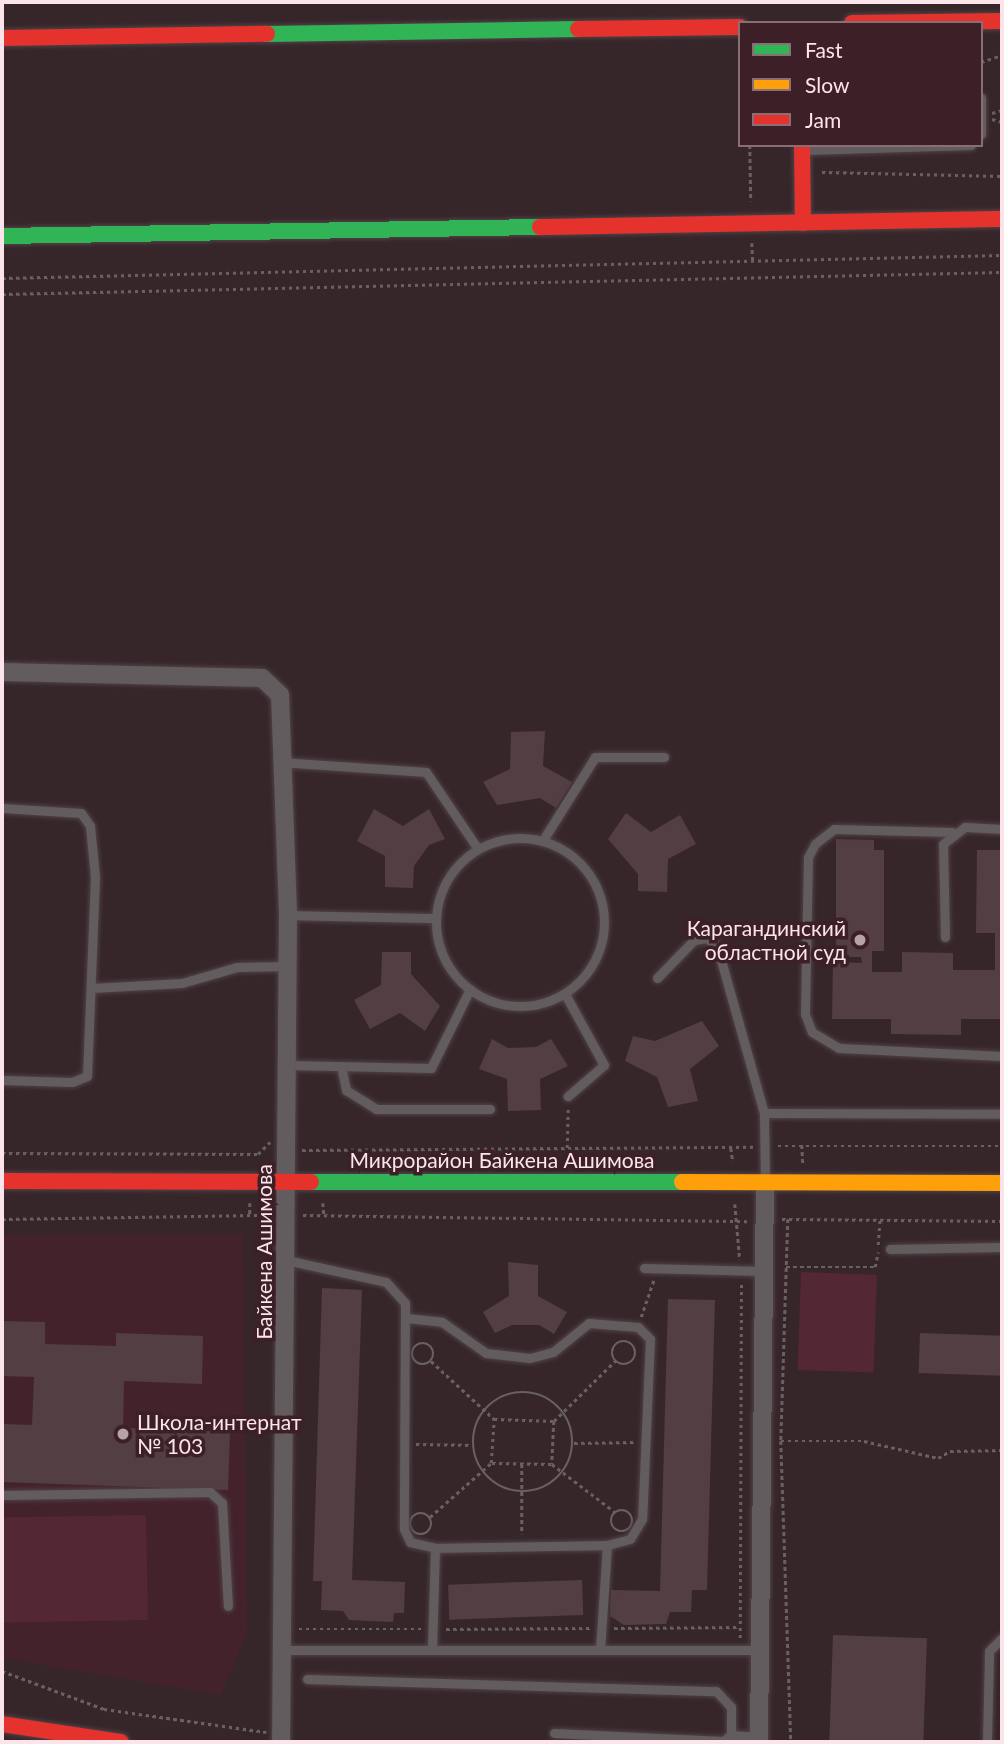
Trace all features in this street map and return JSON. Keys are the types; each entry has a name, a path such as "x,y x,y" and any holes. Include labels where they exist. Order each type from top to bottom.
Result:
{"main road":[{"path":"911,21 999,18"},
{"path":"2,38 738,27"},
{"path":"803,223 806,149"},
{"path":"2,236 1002,219"},
{"name":"Микрорайон Байкена Ашимова","path":"2,1181 1002,1183"},
{"path":"2,1724 121,1742"}],"street":[{"name":"Байкена Ашимова","path":"2,672 262,678 280,695 288,915 281,1738"},
{"path":"760,1740 765,1184"}],"lane":[{"path":"806,149 888,147"},
{"path":"543,840 595,757 664,757"},
{"path":"281,762 426,772 478,849"},
{"path":"2,808 64,809 81,813 90,826 92,988 87,1076 72,1082 2,1080"},
{"path":"1002,830 834,830 815,844 808,857 805,1014 823,1043 839,1048 1002,1056"},
{"path":"945,937 943,844 952,832"},
{"path":"515,837 543,840 582,865 601,896 600,951 565,994 511,1006 470,989 444,960 436,918 446,879 478,849 515,837"},
{"path":"288,915 436,918"},
{"path":"657,978 694,940 708,938 717,946 764,1113 765,1184"},
{"path":"92,988 182,983 237,967 288,966"},
{"path":"287,1065 431,1068 470,989"},
{"path":"565,994 604,1065 568,1096"},
{"path":"341,1066 346,1090 376,1109 490,1109"},
{"path":"764,1113 1002,1114"},
{"path":"890,1249 1002,1247"},
{"path":"286,1260 386,1282 405,1303 404,1529 410,1542 435,1548 607,1545 638,1532 650,1339 638,1326 589,1323 553,1352 530,1358 486,1353 442,1322 406,1318"},
{"path":"644,1268 763,1271"},
{"path":"2,1494 210,1492 222,1503 228,1606"},
{"path":"600,1650 607,1545"},
{"path":"432,1649 435,1548"},
{"path":"987,1742 989,1651 1002,1638"},
{"path":"282,1650 762,1650"},
{"path":"307,1679 716,1691 731,1707 731,1735"},
{"path":"554,1734 723,1741 731,1735 760,1740"}],"path":[{"path":"983,61 1002,55"},
{"path":"806,149 822,172 1002,176"},
{"path":"2,278 1002,255"},
{"path":"2,294 1002,272"},
{"path":"567,1148 568,1096"},
{"path":"2,1153 257,1154 268,1142 286,1142 304,1151 1002,1146"},
{"path":"2,1219 286,1215 735,1221 880,1217 1002,1221"},
{"path":"786,1267 875,1267 880,1217"},
{"path":"788,1219 781,1441 791,1742"},
{"path":"735,1221 741,1271 739,1650"},
{"path":"638,1326 659,1268"},
{"path":"430,1517 414,1515 411,1531 428,1533 430,1517 482,1474 491,1463 494,1419 487,1406 431,1361 427,1344 412,1350 419,1364 431,1361"},
{"path":"552,1464 554,1421 615,1361 617,1344 634,1346 632,1363 615,1361"},
{"path":"515,1391 541,1394 563,1410 573,1443 562,1473 554,1482 522,1492 503,1490 482,1474 472,1445 474,1422 487,1406 515,1391"},
{"path":"494,1419 554,1421"},
{"path":"781,1441 864,1441 937,1458 950,1451 1002,1450"},
{"path":"573,1443 644,1442"},
{"path":"405,1444 472,1445"},
{"path":"491,1463 552,1464 615,1512 631,1514 629,1529 613,1527 615,1512"},
{"path":"522,1464 522,1546"},
{"path":"284,1629 740,1627"},
{"path":"2,1671 104,1709 281,1738"}],"shaded area":[{"name":"Школа-интернат № 103","path":"243,1234 247,1632 221,1695 2,1658 2,1235"},
{"path":"801,1272 877,1275 874,1373 798,1370"},
{"path":"146,1515 148,1620 4,1622 2,1518"}],"building":[{"path":"545,731 543,766 572,782 556,808 540,798 497,805 483,782 510,769 511,732"},
{"path":"374,809 403,826 429,809 445,839 429,845 414,866 413,888 385,887 385,856 357,841"},
{"path":"626,813 651,832 680,815 696,844 668,859 667,892 638,891 638,874 608,839"},
{"name":"Карагандинский областной суд","path":"836,839 874,840 874,850 884,850 884,951 872,951 872,972 902,972 902,952 953,953 953,970 995,970 995,933 976,933 977,850 1002,850 1002,1019 961,1019 961,1035 891,1034 891,1019 832,1019 833,962 862,963 861,957 836,957"},
{"path":"382,952 411,952 411,974 440,1006 425,1031 400,1013 370,1029 354,1000 381,985"},
{"path":"702,1021 719,1046 690,1069 698,1101 668,1107 657,1077 625,1061 633,1036 655,1041"},
{"path":"492,1039 508,1048 536,1047 551,1039 568,1066 540,1079 541,1110 508,1111 507,1079 479,1069"},
{"path":"508,1262 538,1265 538,1296 567,1312 554,1334 539,1325 512,1325 495,1333 483,1312 509,1296"},
{"path":"322,1288 362,1290 352,1580 405,1582 404,1613 394,1613 393,1622 349,1620 343,1611 321,1610 322,1581 313,1581"},
{"path":"668,1299 715,1300 707,1590 692,1590 691,1612 670,1612 666,1624 624,1625 610,1616 611,1590 660,1591"},
{"path":"2,1321 45,1322 45,1344 116,1346 116,1333 203,1336 202,1384 124,1381 123,1428 230,1432 228,1490 2,1482 2,1424 32,1425 34,1377 2,1376"},
{"path":"920,1333 1002,1336 1001,1376 919,1373"},
{"path":"582,1580 583,1615 449,1620 448,1585"},
{"path":"833,1635 927,1638 923,1742 829,1742"}],"traffic: fast":[{"path":"267,34 578,29"},
{"path":"2,236 540,227"},
{"path":"311,1182 682,1182"}],"traffic: slow":[{"path":"682,1182 1002,1183"}],"traffic: jam":[{"path":"983,21 1002,21"},
{"path":"578,29 738,27"},
{"path":"2,38 267,34"},
{"path":"802,147 803,223"},
{"path":"540,227 1002,219"},
{"path":"2,1181 311,1182"},
{"path":"2,1724 121,1742"}],"place":[{"name":"Карагандинский областной суд","path":"860,940"},
{"name":"Школа-интернат № 103","path":"123,1434"}]}
